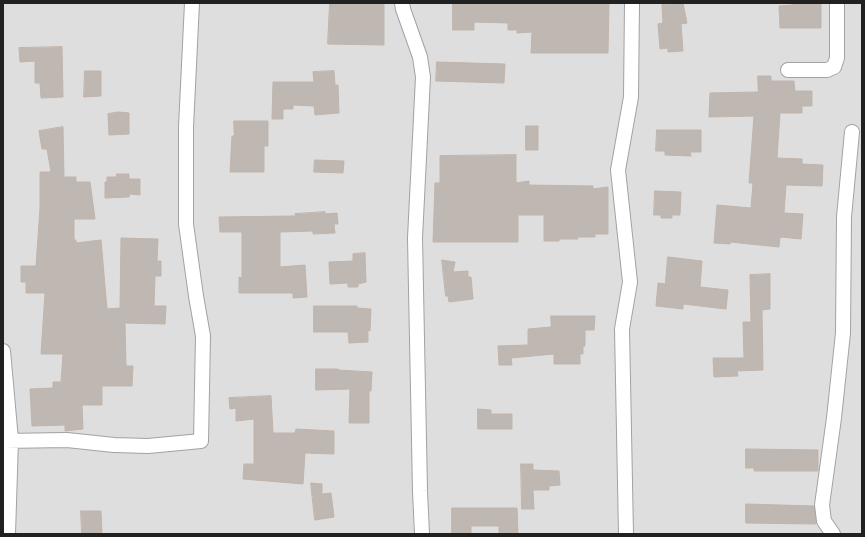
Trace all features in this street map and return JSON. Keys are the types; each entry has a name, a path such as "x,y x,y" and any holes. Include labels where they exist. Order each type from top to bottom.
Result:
{"street":[{"path":"7,440 66,440 114,446 148,446 201,441 203,336 186,224 186,127 192,3"},
{"path":"402,3 420,57 423,77 415,238 419,468 422,534"},
{"path":"626,534 622,329 630,282 618,170 631,97 632,3"},
{"path":"788,70 827,70 834,67 837,58 837,3"},
{"path":"833,534 824,521 822,505 834,418 843,334 844,217 852,132"},
{"path":"3,351 7,440 8,534"}],"shaded area":[{"path":"3,3 862,3 862,534 3,534"}],"building":[{"path":"330,3 384,3 384,45 328,44"},
{"path":"453,3 609,3 608,53 531,53 532,32 517,33 517,30 508,30 508,23 474,22 474,30 453,30"},
{"path":"683,3 687,23 681,24 683,51 668,52 668,48 660,49 658,24 663,23 662,5"},
{"path":"792,3 821,3 821,28 780,28 779,6 792,5"},
{"path":"62,47 63,97 41,98 40,83 35,83 35,61 20,62 19,48"},
{"path":"437,62 505,64 504,83 436,81"},
{"path":"85,71 101,71 101,96 84,97"},
{"path":"334,71 335,85 338,85 339,113 315,115 314,106 293,105 293,109 283,109 283,119 272,119 273,82 314,82 313,72"},
{"path":"758,76 771,76 771,81 794,81 795,91 812,91 812,106 802,106 802,113 780,113 777,158 802,159 802,164 823,165 822,186 786,185 784,213 803,214 801,239 780,237 779,247 730,242 730,244 714,243 717,205 751,208 753,183 749,183 754,116 709,117 710,93 758,92"},
{"path":"119,112 129,113 129,134 109,135 108,114"},
{"path":"234,121 268,121 268,146 264,146 264,172 230,172"},
{"path":"526,126 538,126 538,150 526,150"},
{"path":"63,127 64,177 76,177 76,182 90,182 95,219 74,219 74,240 76,240 76,243 101,240 107,309 120,308 121,238 158,239 157,261 161,261 161,276 155,276 154,306 166,306 165,324 125,323 126,366 133,366 132,386 102,386 102,405 82,405 83,429 65,431 65,425 32,426 30,389 53,388 53,382 61,382 63,354 41,354 45,293 26,293 26,282 21,282 21,266 36,266 40,208 40,172 51,172 47,149 42,149 39,131"},
{"path":"657,130 701,130 701,152 690,152 691,156 665,155 665,151 656,151"},
{"path":"516,155 516,183 529,181 529,185 593,186 593,189 608,187 608,234 595,234 595,237 577,237 578,239 544,241 544,215 518,215 518,242 433,242 435,183 440,183 440,156"},
{"path":"315,160 344,161 343,173 314,172"},
{"path":"117,174 129,174 129,179 140,179 140,195 130,194 129,197 105,198 105,182 107,182 107,177 116,177"},
{"path":"655,191 681,192 680,215 672,215 672,218 661,218 661,215 654,215"},
{"path":"325,212 325,214 337,213 338,224 334,224 335,233 313,234 313,231 280,232 280,267 305,265 307,297 293,298 293,293 239,293 239,277 242,278 242,232 220,232 219,217 296,216 295,214"},
{"path":"365,253 366,282 358,284 358,287 348,287 348,283 330,284 329,262 353,261 353,254"},
{"path":"668,257 702,261 700,287 728,290 726,309 683,304 683,309 656,306 658,283 665,284"},
{"path":"442,260 455,262 453,272 468,271 468,277 471,277 473,299 449,302 448,296 446,296"},
{"path":"770,274 770,309 762,310 763,370 737,371 738,376 714,377 713,358 744,358 743,322 751,322 750,275"},
{"path":"314,306 357,306 357,308 371,309 368,342 349,343 348,332 314,332"},
{"path":"551,316 595,316 594,330 585,330 585,346 583,346 583,354 580,354 580,364 554,364 554,354 511,358 512,365 499,365 498,346 528,345 528,329 551,327"},
{"path":"316,369 372,372 371,391 369,391 369,423 349,423 350,389 316,390"},
{"path":"271,396 273,433 295,433 296,429 334,431 334,454 305,453 303,484 243,479 244,464 254,464 254,419 236,421 236,408 230,409 229,398"},
{"path":"478,409 491,410 491,414 512,414 512,429 478,429"},
{"path":"746,449 818,450 818,471 754,471 754,468 746,468"},
{"path":"521,464 533,464 533,470 559,471 560,485 549,486 549,490 533,490 534,509 522,509"},
{"path":"311,483 322,484 322,494 331,493 334,517 315,520"},
{"path":"746,504 814,506 816,524 746,523"},
{"path":"452,508 517,508 518,534 499,534 499,526 471,526 471,534 452,534"},
{"path":"81,511 101,511 102,534 82,534"}]}
